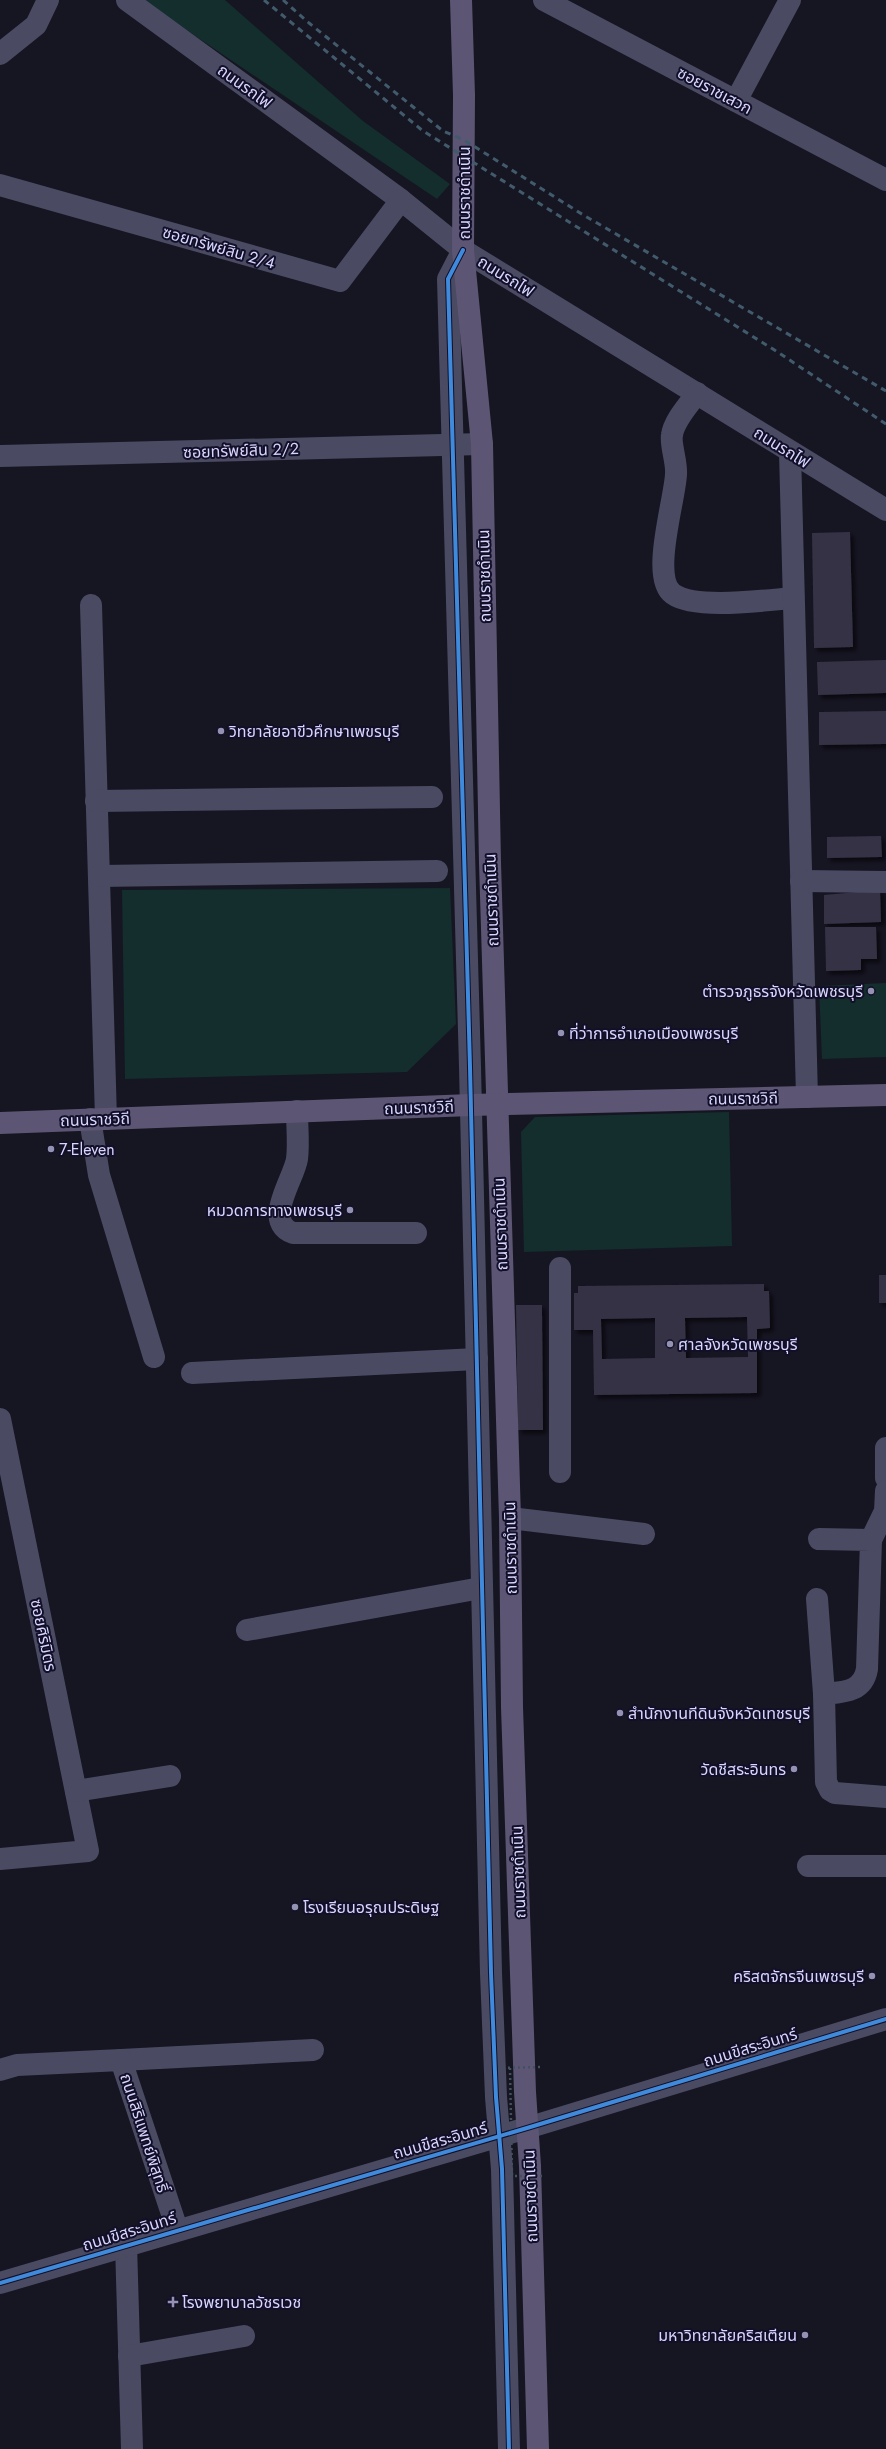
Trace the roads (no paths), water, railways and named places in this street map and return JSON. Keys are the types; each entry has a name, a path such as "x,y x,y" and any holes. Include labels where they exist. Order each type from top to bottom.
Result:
{"main road":[{"name":"ถนนราชดำเนิน","path":"461,0 464,95 463,250 482,444 490,863 510,1518 512,1706 538,2449"},
{"name":"ถนนราชวิถี","path":"0,1123 471,1105 886,1095"}],"street":[{"path":"0,54 36,25 48,0"},
{"name":"ถนนรถไฟ","path":"127,0 401,200 463,250 886,510"},
{"name":"ซอยราชเสวก","path":"544,0 886,180"},
{"path":"736,101 790,0"},
{"name":"ซอยทรัพย์สิน 2/4","path":"0,185 340,281 401,200"},
{"path":"463,250 448,279 471,1105 491,1974 496,2097 500,2135 509,2449"},
{"path":"697,393 672,434 676,471 675,495 662,560 667,589 674,595 688,601 724,603 793,598"},
{"name":"ซอยทรัพย์สิน 2/2","path":"0,456 482,444"},
{"path":"790,452 807,1097"},
{"path":"91,605 99,876 98,1119 100,1175 154,1357"},
{"path":"96,801 432,797"},
{"path":"464,863 490,863"},
{"path":"99,876 437,871"},
{"path":"801,881 886,882"},
{"path":"298,1112 297,1158 286,1186 279,1217 280,1225 285,1230 293,1233 416,1234"},
{"path":"560,1268 560,1472"},
{"path":"192,1373 477,1349 504,1338"},
{"name":"ซอยศิริมิตร","path":"0,1419 88,1851 0,1859"},
{"path":"886,1448 886,1478"},
{"path":"824,1694 854,1688 861,1685 865,1679 872,1540 886,1504"},
{"path":"510,1518 644,1534"},
{"path":"819,1539 872,1540"},
{"path":"247,1630 481,1588"},
{"path":"817,1599 824,1694 826,1782 830,1790 845,1795 886,1797"},
{"path":"485,1706 512,1706"},
{"path":"76,1791 170,1776"},
{"path":"808,1866 886,1866"},
{"path":"491,1974 522,1974"},
{"name":"ถนนขีสระอินทร์","path":"0,2283 177,2229 527,2128 886,2019"},
{"path":"120,2060 313,2050"},
{"name":"ถนนสิริแพทย์พิสุทธิ์","path":"0,2070 17,2065 120,2060 177,2229"},
{"path":"126,2244 132,2449"},
{"path":"129,2356 244,2336"}],"railway":[{"path":"264,0 423,131 776,351 886,424"},
{"path":"283,0 309,23 443,131 464,140 585,216 886,391"}],"place":[{"name":"วิทยาลัยอาขีวคึกษาเพขรบุรี","path":"221,731"},
{"name":"ตำรวจภูธรจังหวัดเพชรบุรี","path":"871,991"},
{"name":"ที่ว่าการอำเภอเมืองเพชรบุรี","path":"561,1033"},
{"name":"7-Eleven","path":"51,1149"},
{"name":"หมวดการทางเพชรบุรี","path":"350,1210"},
{"name":"ศาลจังหวัดเพชรบุรี","path":"670,1344"},
{"name":"สำนักงานทีดินจังหวัดเทชรบุรี","path":"620,1713"},
{"name":"วัดชีสระอินทร","path":"794,1769"},
{"name":"โรงเรียนอรุณประดิษฐ","path":"295,1907"},
{"name":"คริสตจักรจีนเพชรบุรี","path":"872,1976"},
{"name":"โรงพยาบาลวัชรเวช","path":"173,2302"},
{"name":"มหาวิทยาลัยคริสเตียน","path":"805,2335"}]}
